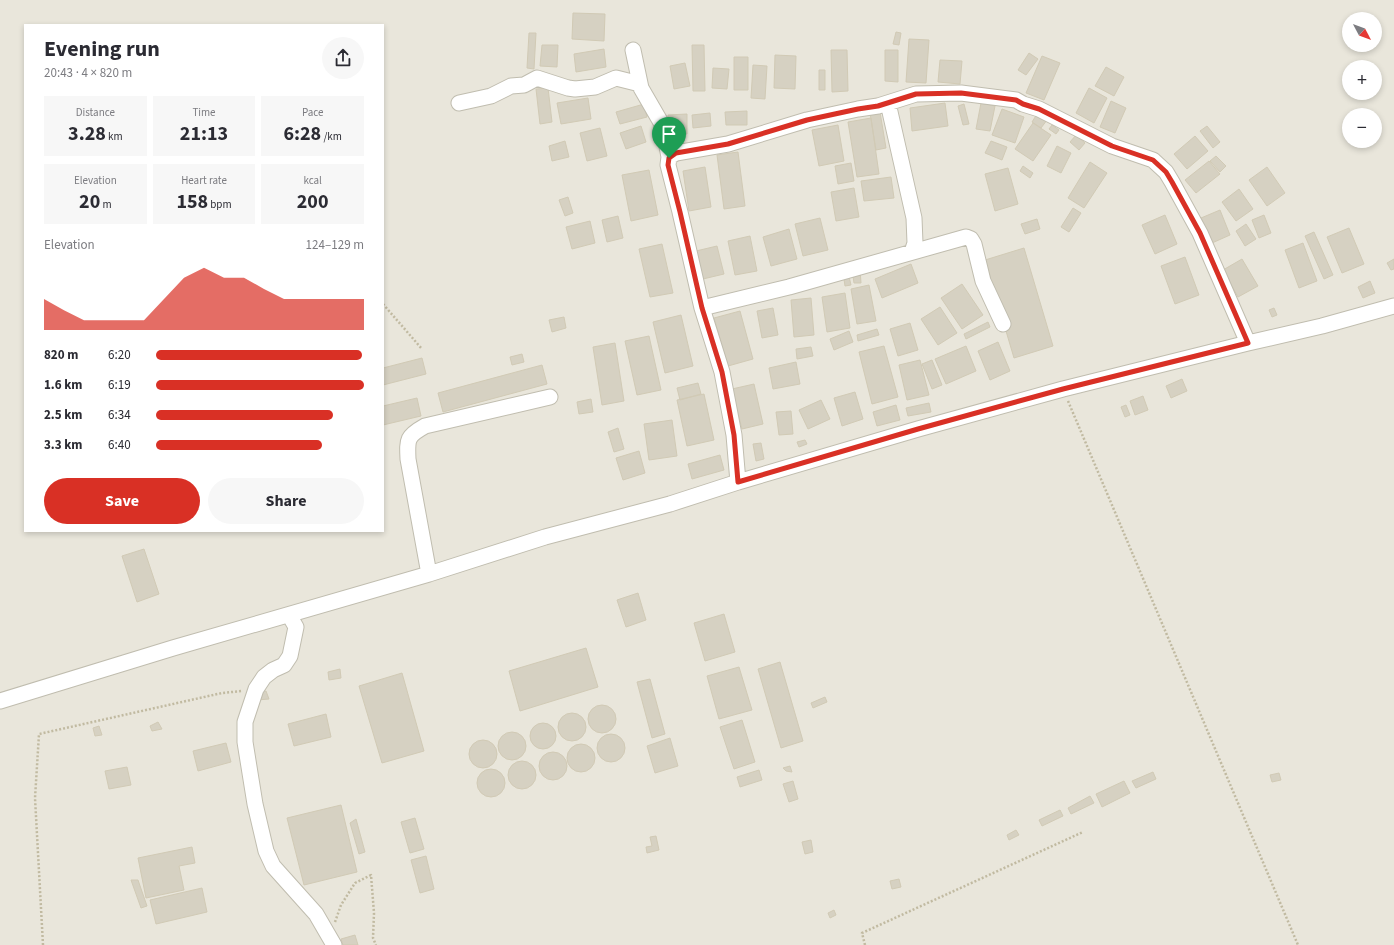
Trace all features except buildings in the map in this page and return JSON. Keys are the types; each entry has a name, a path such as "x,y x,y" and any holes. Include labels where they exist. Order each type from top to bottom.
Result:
{"street":[{"path":"634,50 640,84 663,126 669,158 668,165 702,308 722,372 734,435 738,482"},
{"path":"458,103 491,96 510,86 524,85 537,78 562,87 575,89 595,87 616,78 640,84"},
{"path":"669,158 676,153 728,144 807,120 878,106 916,94 961,93 1016,100 1039,109 1112,146 1153,160 1166,172 1200,233 1248,343"},
{"path":"888,103 914,218 915,243 912,252"},
{"path":"702,308 789,287 966,237 971,239 974,244 983,281 1004,324"},
{"path":"0,701 173,648 429,574 545,537 670,504 738,482 918,429 1063,389 1322,326 1394,306"},
{"path":"429,574 408,459 407,443 413,433 426,426 550,397"},
{"path":"289,615 296,627 290,656 284,664 264,677 256,689 244,722 246,742 255,804 266,851 273,866 316,914 332,940"}],"path":[{"path":"384,305 422,349"},
{"path":"1063,389 1106,494 1298,945"},
{"path":"42,945 35,798 39,734 222,693 256,689"},
{"path":"865,945 862,933 1083,832"},
{"path":"332,940 341,905 355,883 371,875 374,913 373,938 376,945"}],"shaded area":[{"path":"0,0 1394,0 1394,945 0,945"}],"route":[{"path":"961,93 1016,100 1039,109 1112,146 1153,160 1166,172 1200,233 1248,343 1063,389 918,429 738,482 734,435 722,372 702,308 668,165 669,158 676,153 728,144 807,120 878,106 916,94 961,93"}]}
